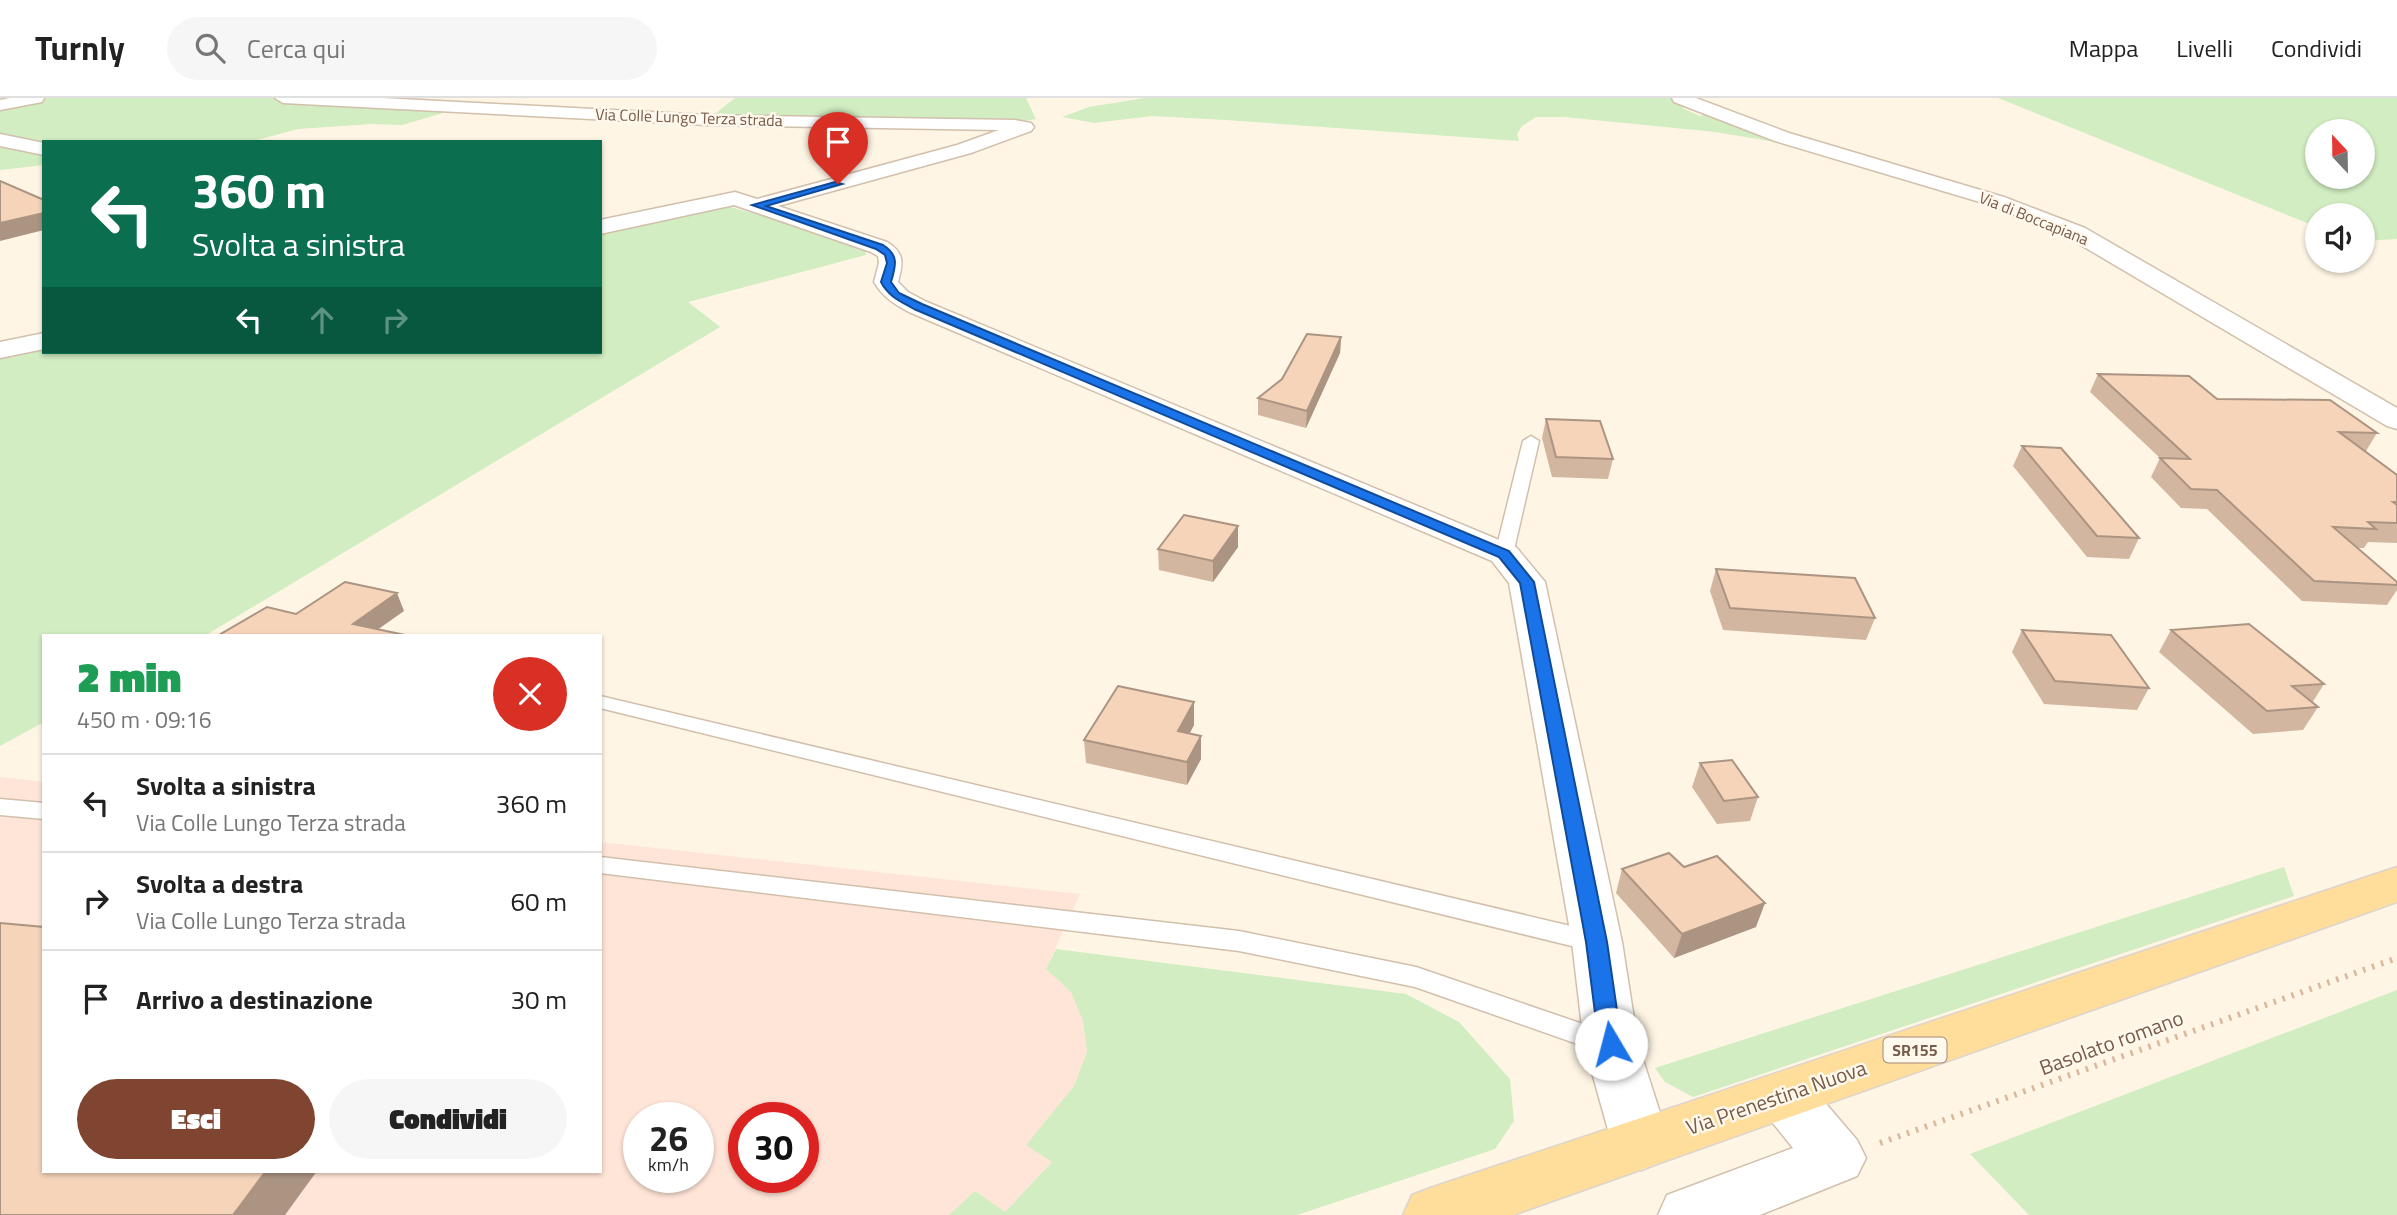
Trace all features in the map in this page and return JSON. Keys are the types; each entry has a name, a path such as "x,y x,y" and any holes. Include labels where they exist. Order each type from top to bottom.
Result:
{"main road":[{"name":"Via Prenestina Nuova","path":"1433,1215 2397,884"}],"street":[{"path":"0,105 36,98"},
{"name":"Via Colle Lungo Terza strada","path":"283,98 707,120 1025,127 964,149 757,205"},
{"name":"Via di Boccapiana","path":"1680,98 1782,137 1997,201 2077,233 2397,421"},
{"path":"0,139 42,149"},
{"name":"Via Colle Lungo Terza strada","path":"602,227 735,198 879,247 889,253 891,263 886,282 890,289 895,295 918,307 1504,554 1527,582 1597,942 1611,1044 1641,1144"},
{"path":"0,349 42,341"},
{"path":"1688,1215 1837,1158 1784,1095"}],"lane":[{"path":"1504,554 1531,441"},
{"path":"602,702 1597,942"},
{"path":"0,807 42,811"},
{"path":"602,865 1239,941 1416,977 1611,1044"}],"path":[{"name":"Basolato romano","path":"1837,1158 2397,958"}],"shaded area":[{"path":"0,777 42,782 42,1173 602,1173 602,842 1080,894 1046,969 1071,991 1083,1021 1087,1052 1074,1086 1026,1145 1052,1162 1005,1212 975,1191 949,1215 0,1215"}],"green space":[{"path":"405,98 421,99 443,113 402,125 372,124 298,129 257,140 42,140 42,165 0,170 0,100"},
{"path":"735,98 1026,98 1036,119 1004,125 707,120"},
{"path":"1145,98 1672,98 1688,105 1682,108 1700,116 1707,114 1772,138 1770,141 1715,132 1564,117 1536,117 1522,126 1517,134 1519,141 1152,116 1094,123 1062,117 1089,107"},
{"path":"1998,98 2397,98 2397,239 2375,240 2375,203 2305,203 2305,222"},
{"path":"727,206 864,245 866,255 688,302 720,327 208,634 42,634 42,723 0,746 0,356 42,347 42,354 602,354 602,234"},
{"path":"2284,867 2294,896 1693,1097 1665,1082 1655,1068"},
{"path":"1056,949 1406,994 1459,1022 1510,1079 1514,1121 1495,1149 1297,1215 949,1215 975,1191 1005,1212 1052,1162 1026,1145 1074,1086 1087,1052 1083,1021 1071,992 1046,969"},
{"path":"2397,990 2397,1215 2029,1215 1970,1154"}],"building":[{"path":"0,181 42,199 42,213 0,223"},
{"path":"1307,334 1341,337 1307,411 1258,398 1282,379"},
{"path":"2098,374 2189,376 2217,399 2330,400 2377,433 2339,432 2397,475 2397,502 2393,502 2397,505 2397,523 2368,522 2376,529 2333,527 2397,582 2397,585 2314,581 2217,490 2191,489 2160,458 2190,459"},
{"path":"1546,419 1600,421 1613,459 1556,457"},
{"path":"2022,446 2061,448 2139,538 2097,536"},
{"path":"1184,515 1238,526 1213,561 1158,549"},
{"path":"1716,569 1855,578 1875,618 1730,608"},
{"path":"345,582 397,593 353,624 400,634 221,634 267,607 296,614"},
{"path":"2249,624 2324,684 2292,686 2318,707 2267,711 2171,630"},
{"path":"2022,630 2111,635 2149,688 2055,681"},
{"path":"1118,686 1194,702 1178,731 1201,736 1187,762 1084,740"},
{"path":"1732,760 1758,797 1724,801 1700,763"},
{"path":"1669,853 1684,867 1717,856 1765,903 1682,934 1622,869"},
{"path":"0,923 42,927 42,1173 264,1173 233,1215 0,1215"}],"route":[{"path":"838,184 757,205 879,247 889,253 891,263 886,282 895,295 918,307 1504,554 1527,582 1597,942 1611,1044"}]}
